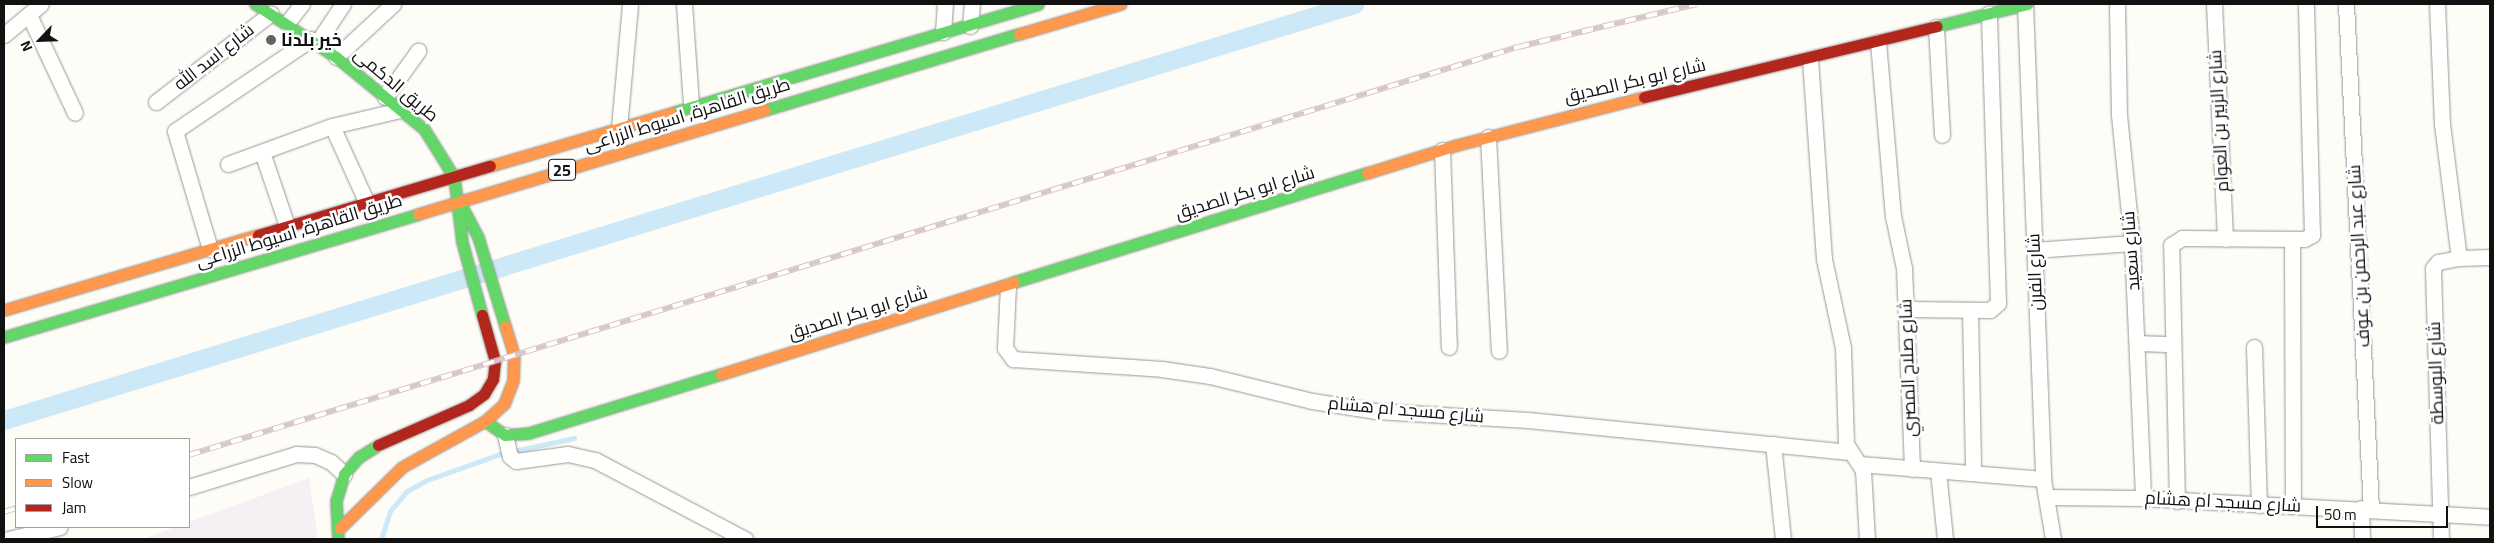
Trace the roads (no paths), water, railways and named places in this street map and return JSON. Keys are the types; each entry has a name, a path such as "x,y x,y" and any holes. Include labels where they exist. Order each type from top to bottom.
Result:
{"main road":[{"name":"طريق الدكمى","path":"255,4 287,23 336,57 424,129 454,177 459,201"},
{"name":"طريق القاهرة, اسيوط الزراعى","path":"4,310 691,105 943,32 970,26 1038,4"},
{"name":"طريق القاهرة, اسيوط الزراعى","path":"4,338 1121,4"},
{"name":"شارع ابو بكر الصديق","path":"508,446 529,433 1442,150 2026,4"},
{"path":"339,534 402,467 485,421 504,404 513,380 511,340 478,237 459,201"},
{"path":"339,534 336,501 344,474 359,457 377,445 470,405 484,394 493,379 495,361 462,242 459,201"},
{"path":"485,421 508,446"}],"street":[{"path":"4,35 41,4"},
{"path":"287,23 302,4"},
{"path":"210,249 175,131 314,41 343,4"},
{"path":"336,57 393,4"},
{"path":"619,128 630,4"},
{"path":"684,4 691,105"},
{"path":"943,32 945,4"},
{"path":"970,26 972,4"},
{"path":"1043,4 1043,27"},
{"name":"شارع الفرن","path":"2026,4 2043,479 2053,539"},
{"name":"شارع سعيد","path":"2117,4 2119,115 2132,243 2143,498"},
{"name":"شارع الزبير بن العوام","path":"2214,4 2225,238"},
{"path":"2177,500 2171,246 2182,238 2292,239 2308,238 2314,231 2306,4"},
{"name":"شارع عبد الرحمن بن عوف","path":"2346,4 2366,509 2362,539"},
{"path":"2437,4 2442,124 2459,258"},
{"name":"شارع اسد الله","path":"156,102 271,13"},
{"path":"1906,309 1993,309 1998,303 1989,13"},
{"path":"29,15 75,113"},
{"path":"1936,27 1942,134"},
{"name":"شارع صلاح المصري","path":"1878,42 1893,216 1904,268 1912,469"},
{"path":"385,98 418,51"},
{"path":"1810,59 1824,259 1842,348 1845,436 1849,452 1860,464 1864,484 1867,539"},
{"path":"228,164 332,126 400,110"},
{"path":"332,126 367,203"},
{"path":"1488,137 1499,351"},
{"path":"1442,150 1449,347"},
{"path":"262,152 287,226"},
{"path":"2292,239 2293,506"},
{"path":"2034,250 2132,243"},
{"name":"شارع البوسطة","path":"2441,539 2432,268 2438,262 2459,258 2490,257"},
{"name":"شارع مسجد ام هشام","path":"1008,286 1005,348 1013,359 1162,369 1210,376 1312,401 1376,411 1528,420 1849,452"},
{"path":"1970,310 1973,473"},
{"path":"2137,343 2173,344"},
{"path":"2254,347 2259,505"},
{"path":"1773,444 1783,539"},
{"path":"508,446 520,462 568,454 595,460 745,539"},
{"path":"190,487 296,454 315,455 331,462 344,474"},
{"path":"1860,464 2043,479"},
{"path":"1938,471 1945,539"},
{"name":"شارع مسجد ام هشام","path":"2046,497 2143,498 2490,517"},
{"path":"8,539 56,528"}],"waterway":[{"path":"4,420 1354,4"},
{"path":"381,539 390,511 407,491 427,480 500,454 574,438"}],"railway":[{"path":"190,455 1518,47 1697,4"},
{"path":"4,512 15,508"}],"place":[{"name":"خير بلدنا","path":"271,40"}]}
